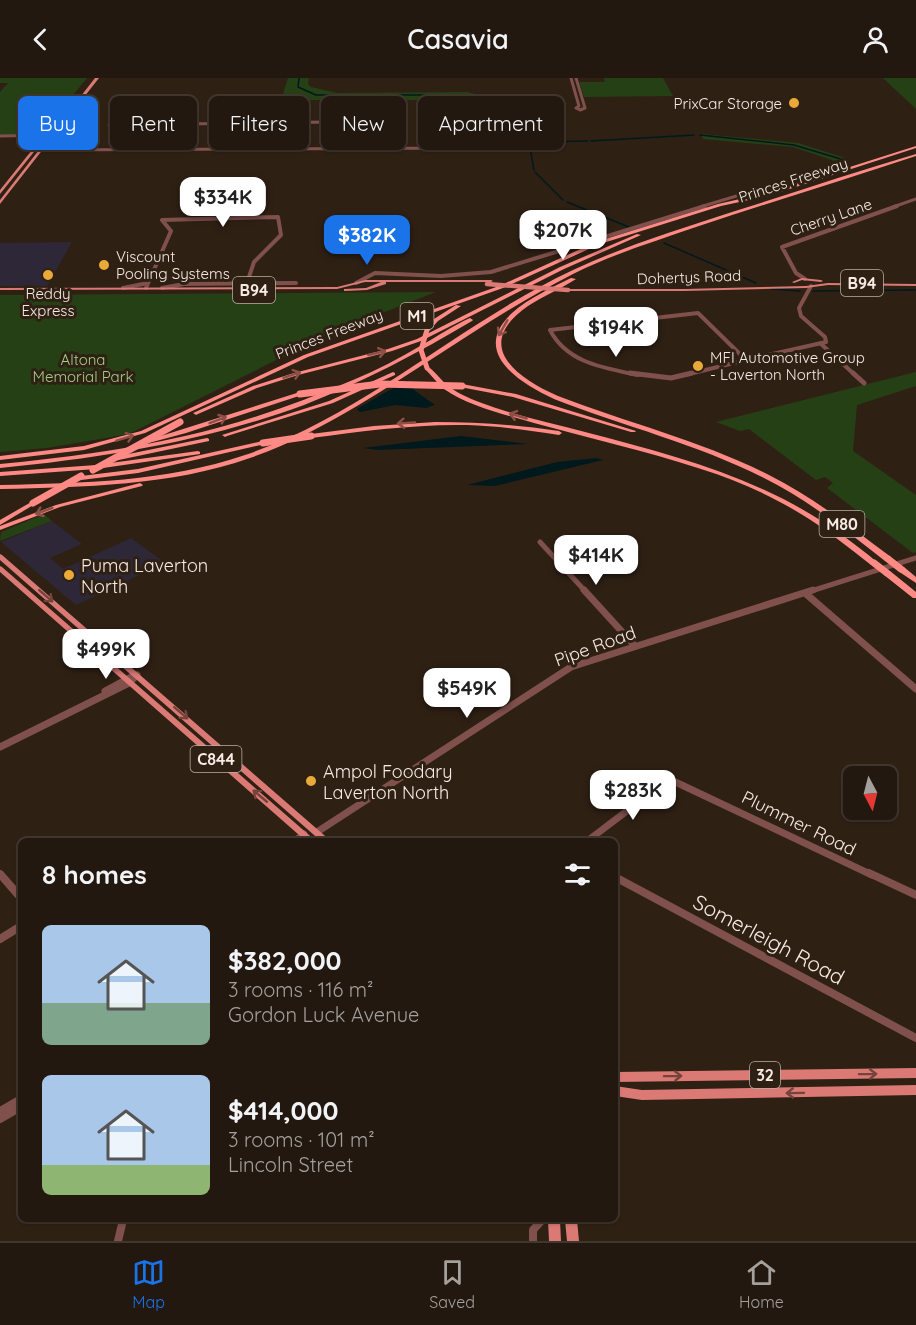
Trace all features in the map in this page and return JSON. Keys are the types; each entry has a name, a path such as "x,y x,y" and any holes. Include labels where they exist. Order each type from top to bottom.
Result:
{"highway":[{"name":"Princes Freeway","path":"549,274 615,244 676,222 916,147"},
{"name":"Princes Freeway","path":"453,344 554,282 657,239 916,155"},
{"name":"Princes Freeway","path":"0,462 68,451 137,434 306,356 501,287 598,243 720,205 770,193"},
{"path":"676,222 585,253 529,279 460,305 443,314 427,330 421,350 428,368 446,387 476,403 693,465 780,499"},
{"path":"657,239 572,279 516,313 505,323 498,336 501,357 519,377 552,396 728,460 769,478 793,493"},
{"path":"0,521 180,422 266,384 419,340 549,274"},
{"name":"M1","path":"0,462 84,457 160,445 291,409 395,364 549,274"},
{"name":"M1","path":"0,487 144,480 186,473 247,457 280,444 339,412 453,344"},
{"name":"M1","path":"0,473 128,457 255,427 360,390 453,344"},
{"path":"0,462 87,453 156,439 300,394 376,383 420,382 462,386 537,401 703,453 766,479 793,493"},
{"path":"0,473 96,467 311,436 429,422 484,423 579,437 690,467 780,499"},
{"path":"0,483 114,475 263,443"},
{"path":"0,530 77,500 207,469 247,457"},
{"name":"M80","path":"793,493 842,524 916,581"},
{"name":"M80","path":"780,499 830,530 916,596"}],"main road":[{"path":"76,96 91,78"},
{"path":"83,96 97,78"},
{"path":"0,193 33,150"},
{"path":"0,203 41,150"},
{"path":"807,279 813,282 812,286"},
{"name":"B94","path":"794,281 807,279 853,283 916,284"},
{"name":"Dohertys Road","path":"146,287 340,288 363,281 370,284 489,283 609,291 801,287"},
{"path":"794,281 801,287"},
{"name":"Dohertys Road","path":"569,288 704,287 794,281"},
{"path":"356,283 355,287 363,290"},
{"name":"Dohertys Road","path":"0,290 122,290 146,287 363,290 370,284"},
{"name":"B94","path":"801,287 828,284 916,284"},
{"name":"C844","path":"0,556 324,838"},
{"name":"C844","path":"0,568 308,838"},
{"path":"304,834 317,832"},
{"path":"315,838 317,832"},
{"name":"32","path":"618,1077 916,1073"},
{"name":"32","path":"618,1091 642,1095 916,1090"},
{"path":"554,1222 555,1241"},
{"path":"572,1222 573,1241"}],"street":[{"path":"574,78 580,99"},
{"path":"197,124 321,123"},
{"path":"0,136 18,136"},
{"path":"197,150 321,149"},
{"path":"356,283 372,274 448,276 491,272 753,191"},
{"name":"Cherry Lane","path":"807,279 796,273 782,247 916,200"},
{"path":"146,287 171,231 161,222 162,219 278,217 281,235 254,262 247,283"},
{"path":"794,281 796,273"},
{"path":"370,284 372,275 389,274"},
{"path":"273,283 284,287"},
{"path":"162,288 182,284 296,283"},
{"path":"746,361 698,313 550,330 563,350 608,368 657,378 671,378 746,361 820,344 827,339 801,316 799,308 812,286"},
{"path":"801,287 806,293"},
{"path":"820,344 864,383"},
{"path":"540,542 635,646"},
{"name":"Pipe Road","path":"317,832 561,671 916,558"},
{"path":"805,593 916,690"},
{"path":"0,747 137,675"},
{"name":"Plummer Road","path":"591,838 669,779 916,895"},
{"path":"298,838 304,834"},
{"path":"0,874 18,895"},
{"name":"Somerleigh Road","path":"618,879 916,1038"},
{"path":"0,939 18,928"},
{"path":"0,1111 18,1101"},
{"path":"0,1119 18,1109"},
{"path":"118,1241 123,1222"},
{"path":"533,1241 533,1230 540,1222"}],"shaded area":[{"path":"72,242 47,286 0,286 0,243"},
{"path":"52,521 82,544 50,558 63,569 131,538 165,563 76,605 1,542"}],"green space":[{"path":"0,78 87,78 72,96 18,96 18,135 0,135 0,92 8,83 0,83"},
{"path":"288,78 309,78 308,84 311,87 337,93 467,92 479,96 418,96 418,100 406,100 406,96 321,96 321,100 309,100 309,96 282,96"},
{"path":"604,78 663,78 673,96 584,97 579,82 605,82"},
{"path":"883,78 916,78 916,109"},
{"path":"701,134 798,143 848,159 838,162 793,147 703,139"},
{"name":"Altona Memorial Park","path":"436,292 326,335 129,434 47,448 0,452 0,295"},
{"path":"916,372 916,386 857,405 853,451 916,495 916,552 913,553 827,488 833,483 825,477 816,480 749,429 740,431 716,422"},
{"path":"44,514 52,521 0,541 1,532"}],"water":[{"path":"407,380 414,390 435,405 426,408 396,405 360,412 357,409"},
{"path":"461,436 528,444 377,450 363,448"},
{"path":"597,458 603,460 495,486 467,485 557,462"}],"waterway":[{"path":"299,78 298,87 316,95 467,96"},
{"path":"591,141 694,135"},
{"path":"700,135 794,145 844,160"},
{"path":"564,141 588,141"},
{"path":"530,150 534,170"},
{"path":"535,172 563,200"},
{"path":"567,202 629,227"},
{"path":"664,243 756,283"},
{"path":"771,289 800,291"},
{"path":"813,291 916,290"}],"place":[{"name":"PrixCar Storage","path":"794,103"},
{"name":"Viscount Pooling Systems","path":"104,265"},
{"name":"Reddy Express","path":"48,275"},
{"name":"MFI Automotive Group - Laverton North","path":"698,366"},
{"name":"Puma Laverton North","path":"69,575"},
{"name":"Ampol Foodary Laverton North","path":"311,781"}]}
